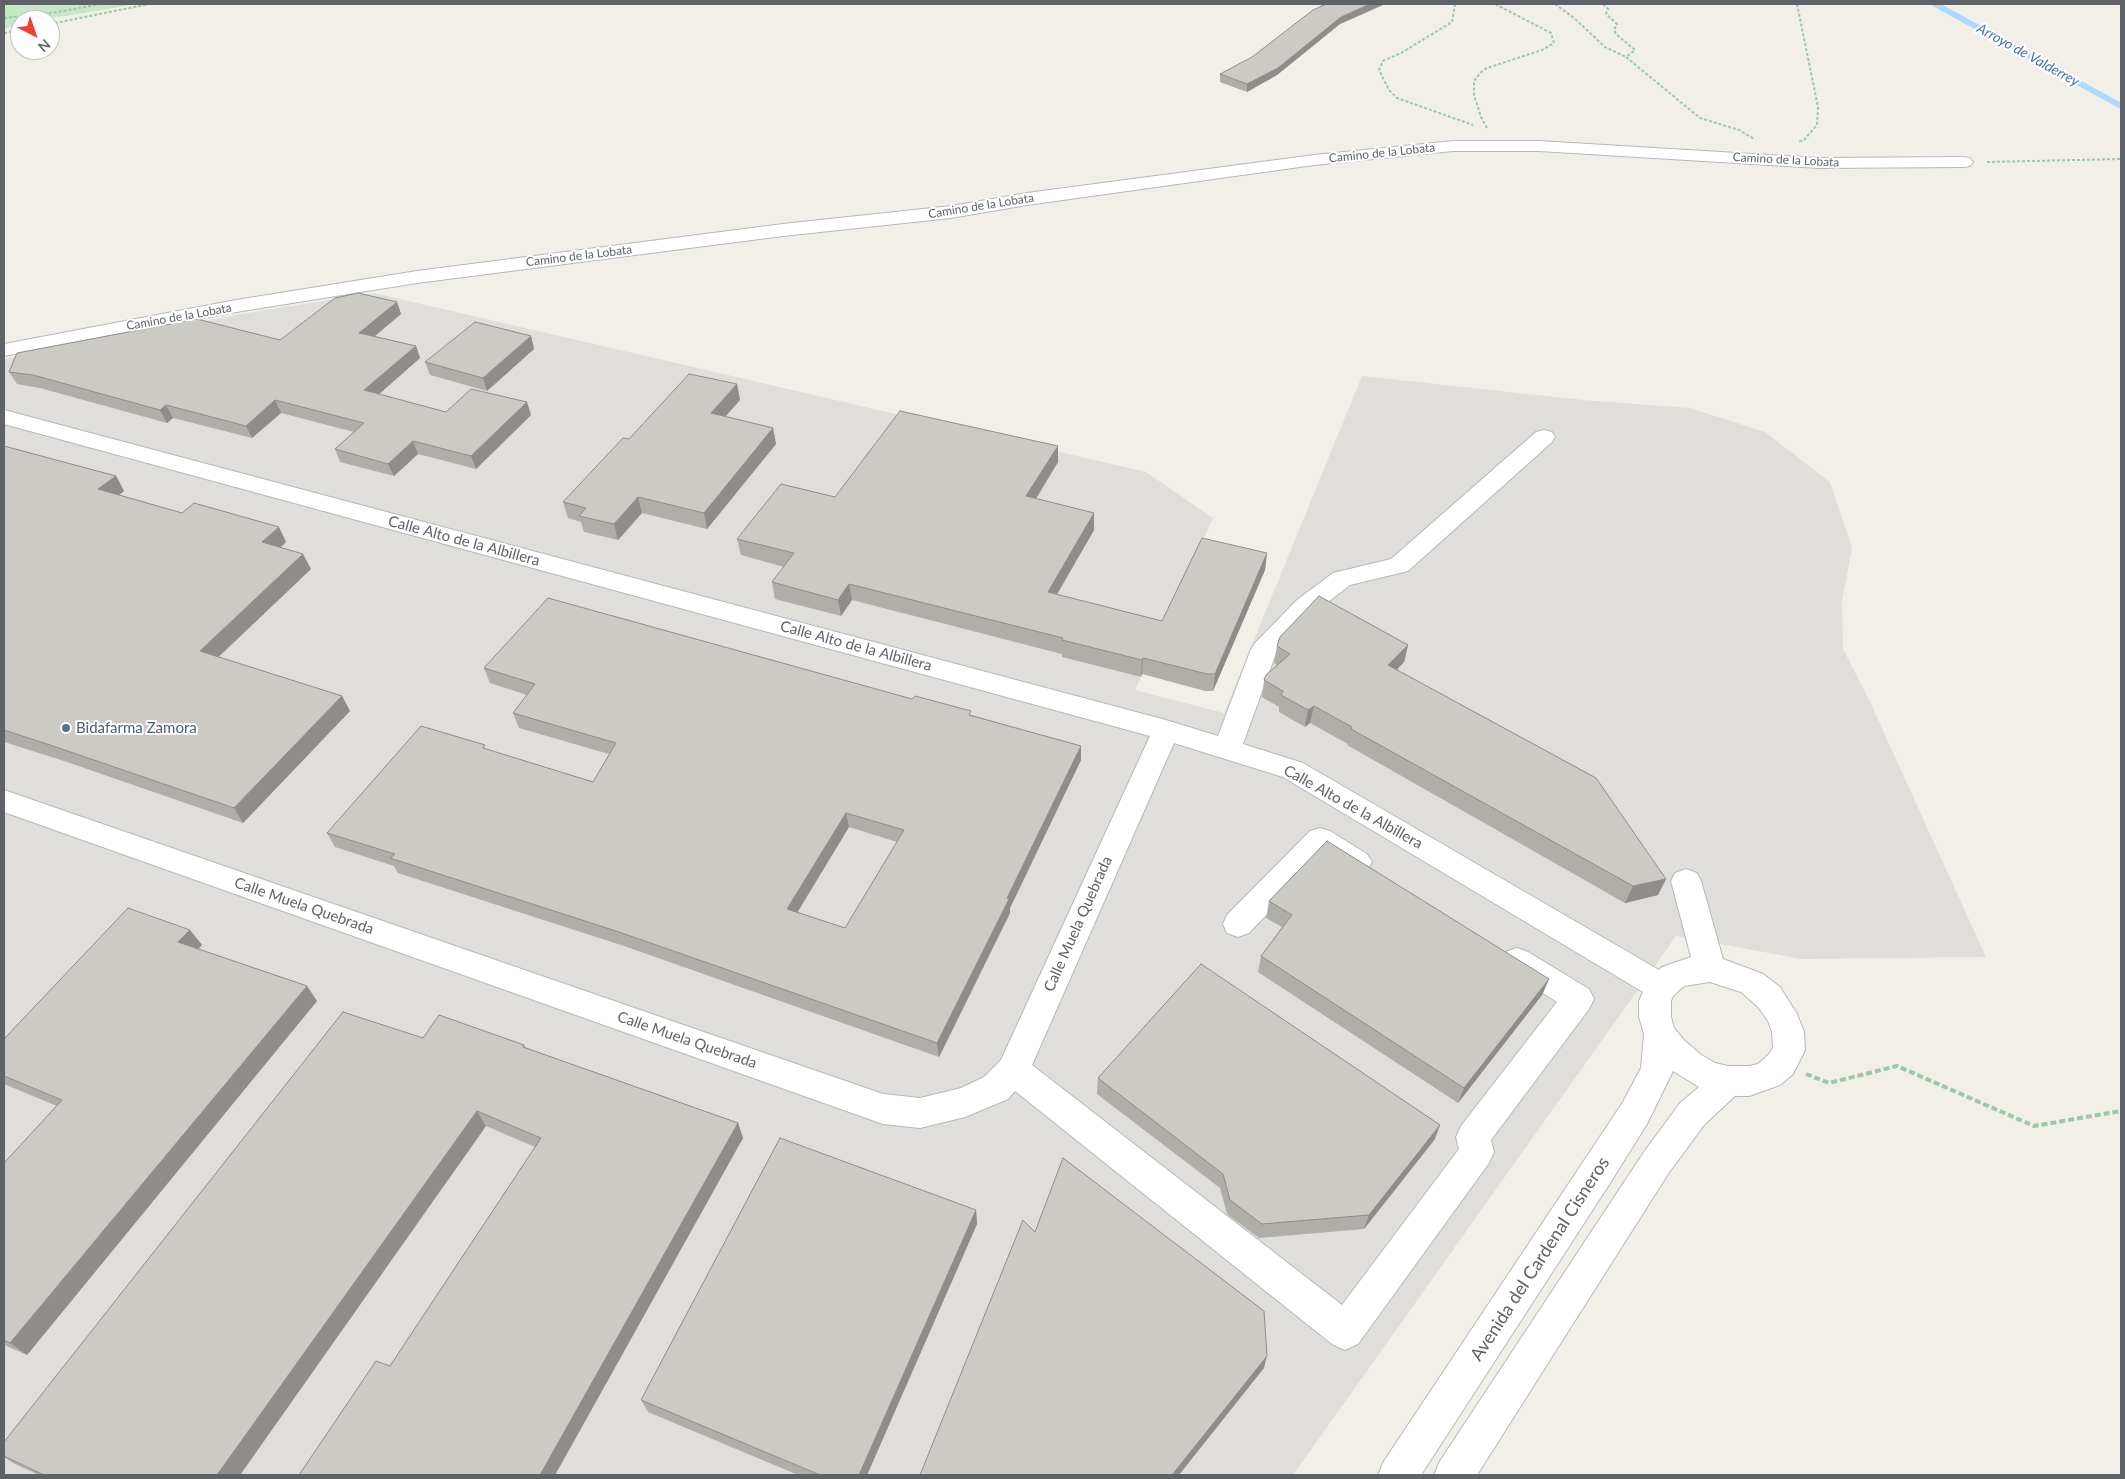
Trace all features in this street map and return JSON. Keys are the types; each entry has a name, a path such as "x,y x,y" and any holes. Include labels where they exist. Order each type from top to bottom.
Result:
{"street":[{"name":"Camino de la Lobata","path":"4,350 236,306 416,277 783,230 951,212 1027,199 1314,160 1453,146 1538,146 1819,163 1964,162"},
{"name":"Calle Alto de la Albillera","path":"4,417 1166,730 1293,770 1661,987"},
{"path":"1227,749 1264,649 1306,606 1342,579 1399,565 1544,437"},
{"name":"Calle Muela Quebrada","path":"4,801 884,1109 920,1113 965,1102 996,1088 1013,1070 1166,730"},
{"path":"1238,924 1320,839 1378,875"},
{"path":"1686,881 1710,969"},
{"path":"1013,1070 1345,1331 1478,1152 1473,1137 1578,998 1494,947"},
{"path":"1710,969 1731,974 1752,984 1769,997 1781,1014 1788,1032 1789,1050 1781,1064 1768,1075 1749,1081 1728,1081 1707,1075 1688,1064 1672,1050 1660,1034 1655,1017 1655,1001 1661,987 1673,976 1690,970 1710,969"},
{"name":"Avenida del Cardenal Cisneros","path":"1398,1475 1595,1177 1635,1113 1656,1069 1660,1034"},
{"path":"1454,1475 1656,1163 1692,1114 1728,1081"}],"path":[{"path":"4,18 58,12 100,4"},
{"path":"60,22 150,4"},
{"path":"1455,4 1452,22 1401,53 1383,61 1380,70 1389,90 1398,98 1458,121 1487,128 1481,117 1474,95 1474,81 1481,72 1487,68 1542,50 1554,43 1551,33 1495,4"},
{"path":"1555,4 1574,18 1605,47 1626,57 1700,118 1739,130 1756,140"},
{"path":"1603,4 1608,9 1606,14 1617,24 1614,30 1616,34 1635,50 1626,57"},
{"path":"1756,159 1804,140 1817,124 1818,107 1797,4"},
{"path":"1964,162 2121,159"},
{"path":"1781,1064 1829,1083 1897,1066 2034,1126 2121,1111"}],"shaded area":[{"path":"374,293 1146,472 1213,518 1135,690 1224,713 1362,376 1583,400 1690,408 1765,432 1830,482 1852,547 1842,601 1843,649 1870,702 1986,957 1802,959 1676,936 1293,1475 4,1475 4,359 241,314"}],"green space":[{"path":"4,4 137,4 60,17 60,10 10,10 10,27 4,29"}],"building":[{"path":"1326,4 1370,4 1341,17 1278,68 1247,84 1220,74 1252,57 1313,10"},
{"path":"358,293 397,302 359,333 416,346 364,390 446,412 471,389 527,402 471,456 413,441 388,464 335,449 364,423 275,400 246,426 166,405 160,410 33,375 9,372 17,353 197,319 280,340 335,298"},
{"path":"475,322 531,336 483,378 425,362"},
{"path":"689,374 737,384 711,413 773,428 704,513 638,497 614,524 579,516 586,508 563,502 623,438 629,439"},
{"path":"900,411 1058,446 1026,496 1094,513 1048,592 1162,621 1202,538 1267,553 1215,674 1207,674 1143,658 1142,660 849,584 838,600 772,582 794,553 737,539 781,484 835,497"},
{"path":"4,446 116,476 98,489 182,513 194,503 279,527 262,542 303,554 200,651 342,696 234,808 4,730"},
{"path":"1319,596 1408,645 1388,665 1596,778 1666,879 1633,886 1351,729 1352,727 1314,706 1308,710 1281,695 1283,691 1264,680 1266,675 1290,654 1277,646 1280,637"},
{"path":"548,598 912,699 915,696 971,711 969,715 1081,746 1007,898 1009,899 937,1043 619,932 390,858 395,854 327,833 421,726 485,745 483,748 593,782 616,743 513,713 535,684 484,668","holes":["846,813 904,830 845,928 787,909"]},
{"path":"1327,841 1549,979 1464,1088 1261,956 1292,915 1269,901"},
{"path":"128,908 190,930 178,942 307,986 10,1343 4,1340 4,1163 62,1100 4,1076 4,1039"},
{"path":"1201,964 1440,1125 1369,1215 1262,1224 1230,1200 1223,1174 1098,1078"},
{"path":"343,1012 423,1038 439,1015 524,1045 523,1047 738,1123 540,1475 299,1475 376,1361 390,1366 541,1138 477,1111 217,1475 44,1475 4,1456 4,1442"},
{"path":"780,1138 976,1210 859,1475 820,1475 641,1400"},
{"path":"1063,1158 1264,1311 1267,1356 1172,1475 920,1475 1023,1220 1035,1232"}],"waterway":[{"name":"Arroyo de Valderrey","path":"1935,4 2121,106"}],"place":[{"name":"Bidafarma Zamora","path":"66,728"}]}
